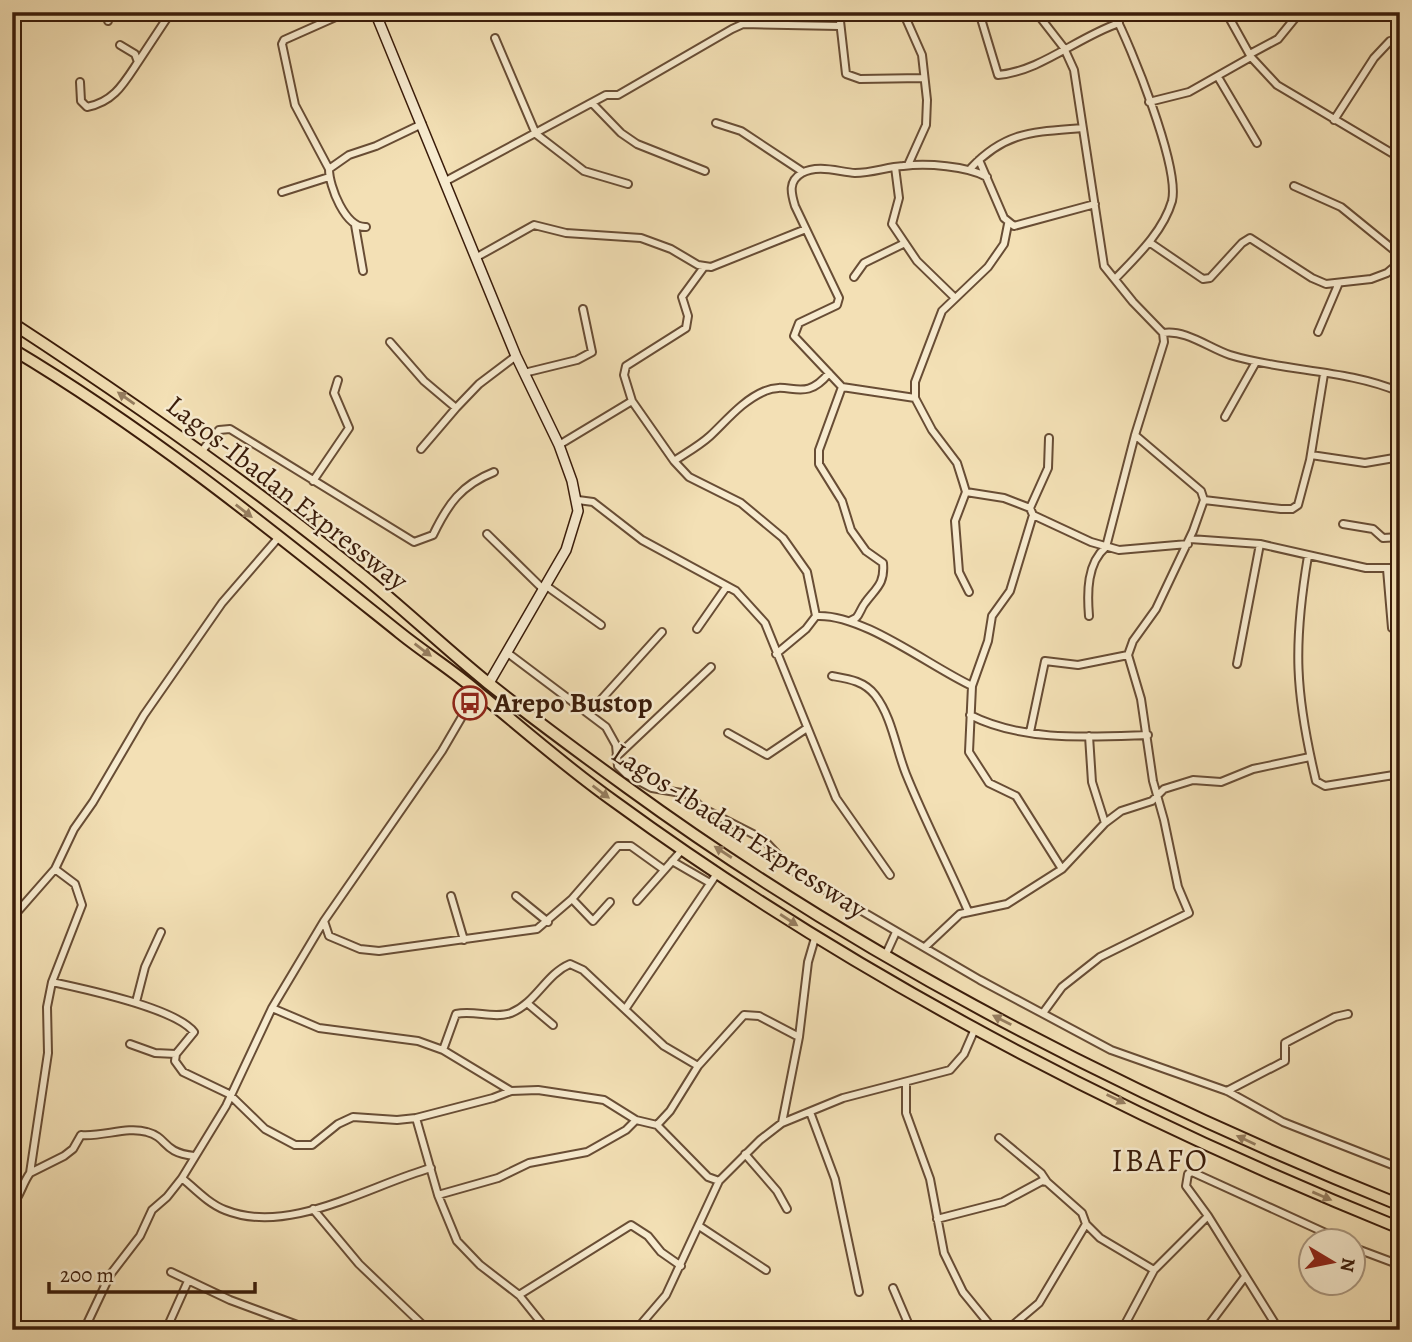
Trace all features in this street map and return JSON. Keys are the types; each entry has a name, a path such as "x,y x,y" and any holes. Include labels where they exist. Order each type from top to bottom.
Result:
{"highway":[{"name":"Lagos-Ibadan Expressway","path":"12,323 201,452 364,576 489,683 642,798 781,890 967,1002 1287,1159 1400,1205"},
{"name":"Lagos-Ibadan Expressway","path":"12,349 107,409 279,537 477,691 545,750 682,850 815,938 974,1031 1190,1137 1400,1227"}],"street":[{"path":"106,12 108,21"},
{"path":"80,82 81,101 87,107 99,105 117,93 171,12"},
{"path":"347,12 285,40 282,44 295,104 329,169 329,177 348,219 355,225 366,227"},
{"path":"375,12 516,356 559,445 578,500 575,528 509,653 489,683"},
{"path":"839,12 846,74 860,79 923,78"},
{"path":"903,12 922,55 928,114 908,165"},
{"path":"979,12 998,75 1033,68 1085,36 1119,23"},
{"path":"1036,12 1063,48 1074,70 1104,266 1163,334 1164,342 1135,435 1106,547 1095,558 1089,581 1089,616"},
{"path":"1113,12 1135,55 1174,180 1171,202 1149,242 1115,279"},
{"path":"1226,12 1251,56 1277,85 1399,155"},
{"path":"1149,102 1189,92 1218,77 1278,39 1300,12"},
{"path":"444,182 606,95 618,95 743,24 839,26"},
{"path":"495,38 536,134 584,171 628,184"},
{"path":"1334,120 1374,58 1390,40"},
{"path":"120,45 135,54 138,62"},
{"path":"1218,77 1257,143"},
{"path":"592,103 621,133 637,144 705,171"},
{"path":"716,122 741,131 803,172"},
{"path":"329,169 349,155 376,146 422,124"},
{"path":"971,168 982,154 1019,134 1082,128"},
{"path":"969,592 958,572 955,521 965,492 957,463 932,430 915,398 916,375 942,311 988,267 1003,244 1008,224 979,160"},
{"path":"915,398 842,387 794,336 799,323 839,302 791,189 794,181 803,172 817,169 867,172 908,165 971,168 987,177"},
{"path":"895,167 899,198 892,224 903,244 928,274 954,297"},
{"path":"282,192 329,177"},
{"path":"1294,186 1341,207 1400,255"},
{"path":"1008,224 1020,227 1095,204"},
{"path":"355,225 363,271"},
{"path":"477,257 534,225 566,233 641,238 655,242 700,268"},
{"path":"776,654 806,629 816,615 807,572 783,538 741,503 689,477 674,461 632,401 624,369 686,328 688,316 682,298 700,268 742,256 806,229"},
{"path":"1149,242 1203,279 1210,278 1242,243 1250,238 1312,278 1338,285 1387,273 1400,262"},
{"path":"854,277 864,263 903,244"},
{"path":"1318,332 1338,285"},
{"path":"524,373 544,365 577,360 592,352 583,310"},
{"path":"1163,334 1183,335 1211,349 1256,362 1362,380 1400,392"},
{"path":"390,342 424,381 456,408"},
{"path":"421,449 479,384 516,356"},
{"path":"1226,417 1256,362"},
{"path":"674,461 700,444 747,401 775,388 797,391 814,387 829,373"},
{"path":"1204,500 1251,508 1292,509 1298,505 1311,455 1324,373"},
{"path":"313,481 349,428 334,393 338,380"},
{"path":"842,387 819,450 819,464 842,501 851,530 866,551 883,563 884,571 877,592 866,601 856,618 850,621"},
{"path":"559,445 632,401"},
{"path":"201,452 219,430 230,429 414,542 433,535 450,501 468,484 494,472"},
{"path":"1043,1013 1062,987 1100,957 1189,913 1178,887 1153,781 1142,699 1128,655 1189,541 1204,500 1201,491 1135,435"},
{"path":"1049,438 1048,468 1032,512 1010,592 992,615 988,641 972,686 969,752 975,766 989,783 1016,796 1062,869"},
{"path":"1311,455 1366,463 1400,457"},
{"path":"965,492 1004,498 1106,547 1129,549 1189,541 1261,544 1308,556 1387,569 1400,568"},
{"path":"578,500 593,502 642,540 736,591 765,623 836,798 890,874"},
{"path":"1343,524 1373,529 1383,538 1400,537"},
{"path":"487,534 544,587 601,625"},
{"path":"12,918 55,869 74,829 144,715 222,603 279,537"},
{"path":"1237,664 1261,544"},
{"path":"1308,556 1298,615 1296,654 1297,685 1315,781 1325,786 1397,774 1400,796"},
{"path":"1387,569 1392,628"},
{"path":"697,629 727,586"},
{"path":"816,615 850,621 889,638 937,669 972,686"},
{"path":"589,713 662,632"},
{"path":"509,653 589,713 613,735 618,766 639,783 687,794 702,808 763,839 793,871 896,932 1111,1050 1227,1091 1283,1122 1400,1168"},
{"path":"1030,732 1045,661 1078,665 1128,655"},
{"path":"1396,665 1400,673"},
{"path":"616,757 710,667"},
{"path":"832,676 865,685 876,696 887,717 925,818 968,911"},
{"path":"84,1330 110,1275 140,1236 152,1210 167,1198 182,1178 226,1106 229,1094 272,1008 324,921 442,751 477,691"},
{"path":"970,715 1003,727 1030,732 1089,736 1148,735"},
{"path":"728,733 767,755 807,728"},
{"path":"1089,736 1092,782 1105,823"},
{"path":"925,947 950,921 968,911 1007,904 1062,869 1105,823 1121,811 1152,801 1164,789 1193,780 1221,782 1253,769 1310,757"},
{"path":"324,921 329,936 360,948 379,951 525,932 548,922 618,846 631,846 663,869"},
{"path":"637,901 682,850"},
{"path":"672,861 710,883"},
{"path":"12,1205 21,1194 23,1184 30,1173 48,1053 47,1007 52,982 82,905 75,884 55,869"},
{"path":"626,1008 718,872"},
{"path":"451,896 464,940"},
{"path":"516,896 548,922"},
{"path":"572,899 593,921 610,902"},
{"path":"136,1002 145,967 161,932"},
{"path":"886,954 896,932"},
{"path":"782,1123 799,1037 808,962 815,938"},
{"path":"443,1050 456,1014 507,1014 527,1003 559,968 570,964 583,970 615,1003 626,1008 664,1046 698,1066"},
{"path":"52,982 136,1002 184,1021 194,1032 176,1054 175,1061 183,1072 229,1094 265,1129 305,1147 352,1117 397,1120 416,1118 511,1091 538,1090 604,1100 636,1120 657,1125 708,1177 719,1181"},
{"path":"527,1003 553,1025"},
{"path":"272,1008 318,1028 405,1038 443,1050 511,1091"},
{"path":"657,1125 670,1111 698,1066 744,1015 750,1013 799,1037"},
{"path":"1227,1091 1285,1061 1285,1043 1335,1017 1348,1014"},
{"path":"636,1330 666,1295 719,1181 745,1154 782,1123 843,1098 950,1070 964,1054 974,1031"},
{"path":"130,1044 155,1053 176,1054"},
{"path":"906,1082 906,1113 930,1179 951,1272 978,1314 994,1330"},
{"path":"810,1112 835,1179 859,1292"},
{"path":"416,1118 438,1195 457,1241 468,1255 519,1295 547,1330"},
{"path":"438,1195 498,1178 529,1163 587,1152 626,1130 636,1120"},
{"path":"30,1173 64,1156 73,1149 81,1135 144,1131 153,1134 174,1154 194,1156"},
{"path":"999,1138 1041,1173 1047,1182 1082,1213 1086,1224 1100,1238 1154,1270"},
{"path":"745,1154 777,1191 787,1209"},
{"path":"182,1178 215,1205 240,1214 262,1217 354,1199 388,1181 432,1168"},
{"path":"1279,1330 1244,1278 1208,1216 1186,1186 1188,1174 1192,1172 1309,1226"},
{"path":"937,1219 1003,1202 1042,1181 1047,1182"},
{"path":"313,1209 359,1264 429,1330"},
{"path":"1122,1330 1154,1270 1208,1216"},
{"path":"1007,1330 1039,1303 1086,1224"},
{"path":"519,1295 631,1225 648,1236 661,1252 681,1266"},
{"path":"699,1226 765,1270"},
{"path":"1366,1252 1400,1265"},
{"path":"171,1272 311,1330"},
{"path":"1205,1330 1244,1278"},
{"path":"166,1330 188,1281"},
{"path":"893,1288 911,1330"},
{"path":"643,1322 648,1330"}],"place":[{"name":"Arepo Bustop","path":"470,703"}],"district":[{"name":"IBAFO","path":"1160,1160"}]}
